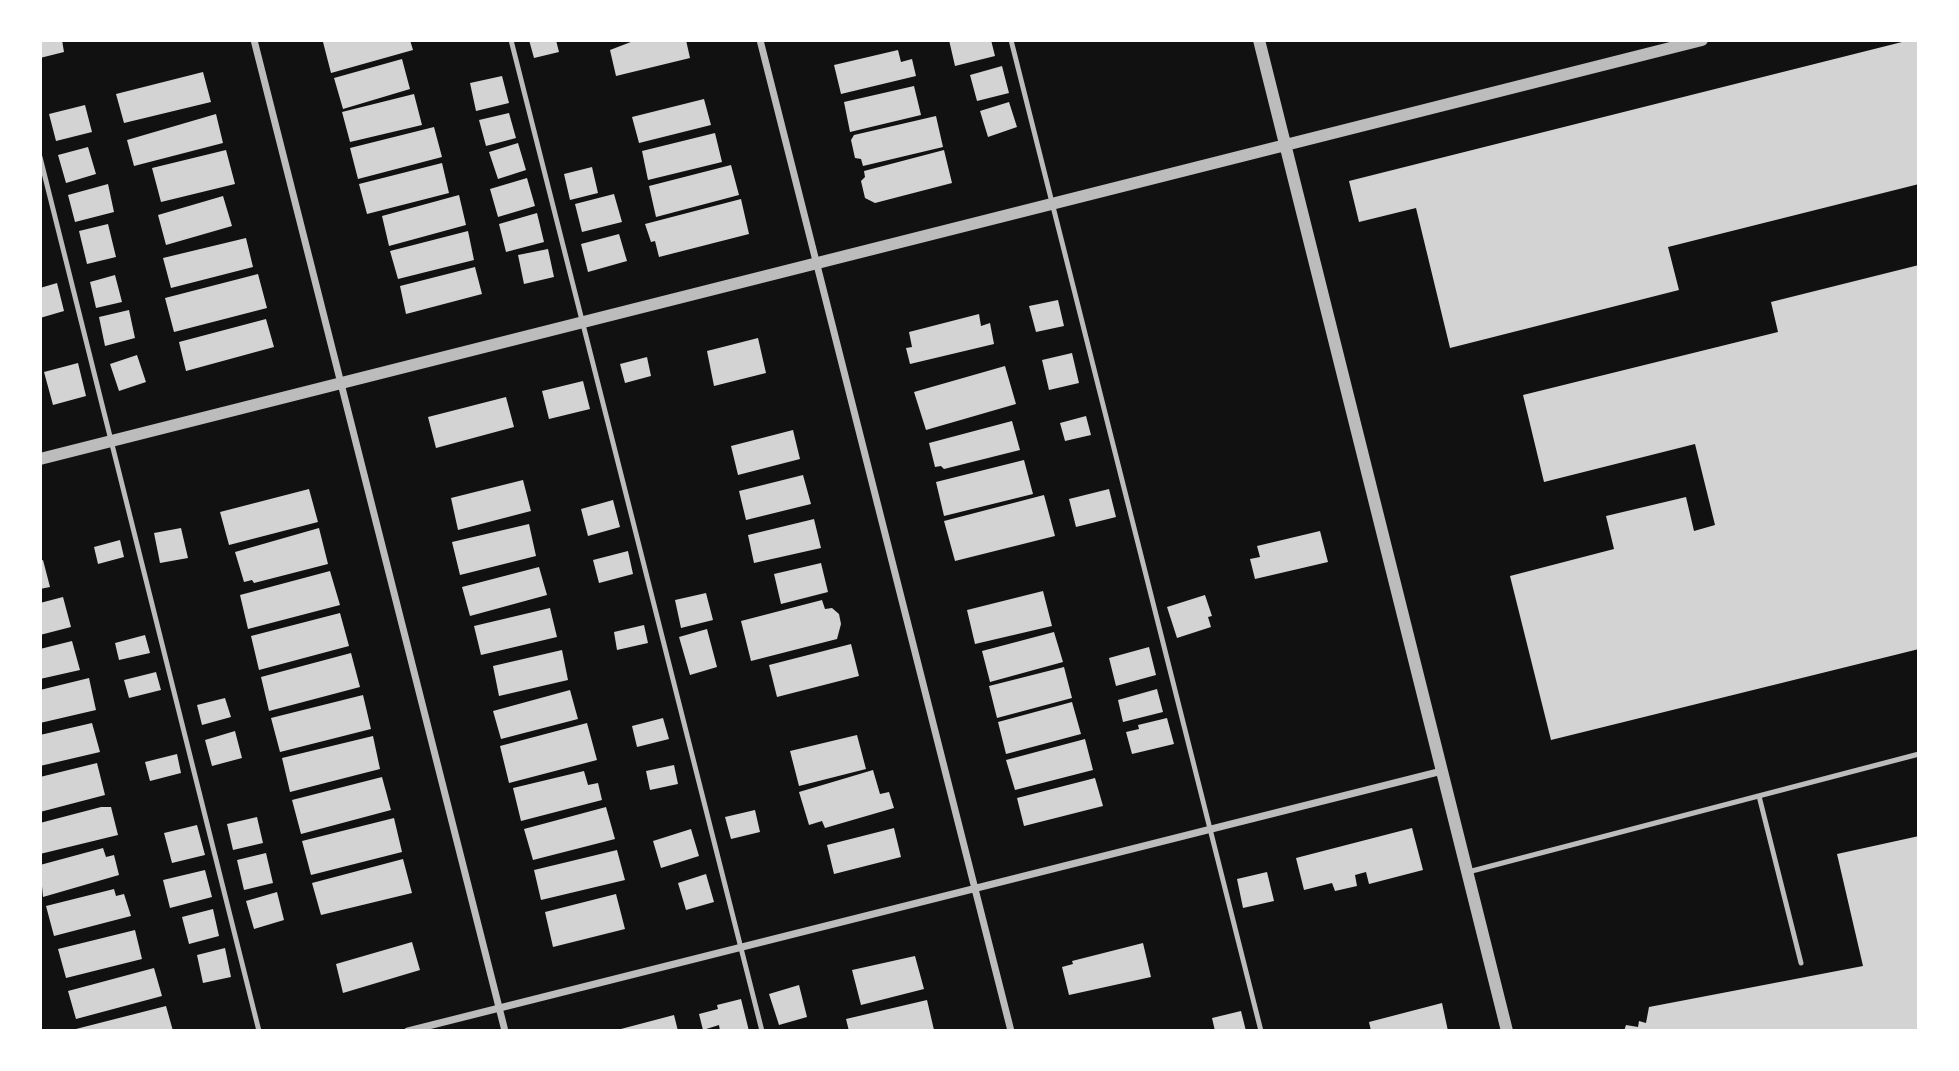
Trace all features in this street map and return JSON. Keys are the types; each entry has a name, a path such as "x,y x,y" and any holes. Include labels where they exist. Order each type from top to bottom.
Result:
{"street":[{"path":"254,40 505,1031"},
{"path":"760,40 1011,1031"},
{"path":"1259,40 1507,1031"},
{"path":"40,459 1702,40"},
{"path":"408,1031 1441,771"}],"lane":[{"path":"511,40 762,1031"},
{"path":"1011,40 1261,1031"},
{"path":"40,157 259,1031"},
{"path":"1467,872 1919,754"},
{"path":"1759,796 1801,963"}],"building":[{"path":"40,40 62,40 64,52 40,58"},
{"path":"410,40 413,50 331,73 323,42"},
{"path":"529,40 556,40 559,52 534,58"},
{"path":"636,40 686,40 690,58 616,76 610,50"},
{"path":"949,40 991,40 995,56 955,66"},
{"path":"1910,40 1919,40 1919,184 1668,247 1679,290 1450,348 1416,208 1359,222 1349,181"},
{"path":"898,50 901,62 912,59 916,76 841,94 834,65"},
{"path":"402,59 410,89 343,109 334,78"},
{"path":"1002,66 1009,93 977,101 970,75"},
{"path":"203,72 211,102 124,123 116,94"},
{"path":"502,76 509,103 476,111 470,83"},
{"path":"914,86 921,115 850,132 844,102"},
{"path":"414,94 422,125 350,142 342,112"},
{"path":"704,99 711,125 639,143 632,117"},
{"path":"1009,102 1017,127 988,137 980,111"},
{"path":"85,105 92,132 56,141 49,114"},
{"path":"509,113 516,138 486,146 479,120"},
{"path":"216,114 223,143 134,166 127,140"},
{"path":"936,116 943,147 863,166 861,159 855,158 851,140 854,135"},
{"path":"434,127 442,157 358,179 350,148"},
{"path":"715,133 722,162 648,180 642,151"},
{"path":"518,143 526,170 498,179 489,152"},
{"path":"88,147 96,174 66,183 58,155"},
{"path":"226,150 235,184 161,202 152,168"},
{"path":"944,150 952,183 875,203 865,198 861,181 865,177 864,171"},
{"path":"442,163 449,193 367,214 359,184"},
{"path":"731,165 739,195 656,217 649,186"},
{"path":"592,167 598,193 570,200 564,174"},
{"path":"527,178 535,206 498,217 490,189"},
{"path":"108,184 114,212 75,222 68,195"},
{"path":"614,194 622,222 582,232 575,204"},
{"path":"459,195 466,225 389,246 382,216"},
{"path":"223,196 232,226 166,245 158,215"},
{"path":"741,199 749,234 659,257 655,241 651,242 645,224"},
{"path":"537,213 544,242 506,252 499,224"},
{"path":"108,224 116,257 87,264 79,231"},
{"path":"468,231 474,260 398,279 390,251"},
{"path":"619,234 627,261 588,272 581,244"},
{"path":"246,238 253,267 171,288 163,258"},
{"path":"548,249 554,277 524,284 518,255"},
{"path":"1919,265 1919,649 1551,740 1510,576 1614,549 1606,516 1686,497 1694,531 1715,525 1695,444 1544,482 1523,395 1778,332 1771,302"},
{"path":"475,267 482,294 406,314 400,286"},
{"path":"258,274 267,308 174,332 165,298"},
{"path":"115,275 122,302 96,308 90,282"},
{"path":"57,283 64,311 40,318 40,288"},
{"path":"1058,300 1064,326 1036,332 1029,306"},
{"path":"129,310 135,338 105,346 99,317"},
{"path":"979,314 981,326 990,323 994,344 910,364 906,348 912,347 909,332"},
{"path":"266,319 274,347 186,371 179,342"},
{"path":"758,338 766,373 714,386 707,351"},
{"path":"1072,353 1079,383 1049,390 1042,360"},
{"path":"137,355 146,382 119,391 110,364"},
{"path":"647,357 651,376 625,383 620,364"},
{"path":"78,363 86,396 53,405 44,372"},
{"path":"1005,366 1016,404 926,430 914,392"},
{"path":"583,381 590,409 549,419 542,391"},
{"path":"506,397 514,427 436,448 428,417"},
{"path":"1086,416 1091,435 1065,441 1060,423"},
{"path":"1012,421 1020,450 944,469 941,466 935,467 929,443"},
{"path":"793,430 800,459 738,475 731,446"},
{"path":"1024,460 1033,494 944,516 936,482"},
{"path":"803,475 811,504 746,520 739,491"},
{"path":"523,480 531,511 458,530 451,498"},
{"path":"309,489 318,522 229,545 220,512"},
{"path":"1109,489 1116,517 1076,527 1069,499"},
{"path":"1044,495 1055,536 955,561 944,521"},
{"path":"613,500 620,527 588,536 581,509"},
{"path":"814,519 821,548 754,563 748,535"},
{"path":"529,524 536,556 460,575 452,542"},
{"path":"181,528 188,558 160,563 154,533"},
{"path":"319,528 328,564 254,583 252,580 244,582 235,552"},
{"path":"1320,531 1328,562 1255,579 1250,559 1260,557 1257,546"},
{"path":"120,540 124,557 98,564 94,547"},
{"path":"628,551 633,574 599,583 593,560"},
{"path":"43,560 50,587 40,589 40,561"},
{"path":"821,563 828,592 781,604 774,574"},
{"path":"539,567 547,595 470,616 462,587"},
{"path":"330,571 340,605 248,629 240,595"},
{"path":"1043,591 1052,626 975,644 967,610"},
{"path":"706,593 713,620 681,628 675,600"},
{"path":"1205,595 1212,616 1208,617 1211,627 1177,638 1167,607"},
{"path":"63,597 71,627 40,635 40,603"},
{"path":"822,600 825,609 832,608 839,614 841,624 837,639 751,661 741,621"},
{"path":"550,608 557,637 481,655 474,626"},
{"path":"340,613 349,646 259,670 251,636"},
{"path":"644,625 648,643 617,650 614,632"},
{"path":"707,629 717,667 690,675 679,637"},
{"path":"1054,632 1063,662 990,682 982,651"},
{"path":"145,635 150,653 119,660 115,643"},
{"path":"72,641 80,670 40,679 40,649"},
{"path":"851,644 859,676 777,697 769,665"},
{"path":"1149,647 1156,675 1116,686 1109,658"},
{"path":"562,650 568,680 499,696 493,666"},
{"path":"351,653 360,687 269,711 261,677"},
{"path":"1064,667 1072,698 997,718 989,686"},
{"path":"156,672 161,690 129,698 124,680"},
{"path":"89,678 96,710 40,723 40,690"},
{"path":"1157,689 1163,712 1123,722 1118,700"},
{"path":"570,690 578,719 501,739 493,711"},
{"path":"363,695 371,729 280,752 271,718"},
{"path":"225,698 231,717 202,725 197,705"},
{"path":"1072,702 1081,734 1006,754 998,722"},
{"path":"663,718 669,739 637,747 632,726"},
{"path":"1167,718 1174,744 1132,754 1126,732 1139,729 1138,725"},
{"path":"92,723 100,752 40,766 40,735"},
{"path":"587,723 597,760 509,783 500,746"},
{"path":"235,731 242,758 212,766 205,740"},
{"path":"857,735 866,769 799,786 790,751"},
{"path":"373,736 380,769 290,792 282,758"},
{"path":"1085,739 1093,770 1015,790 1006,760"},
{"path":"177,754 181,773 150,781 145,762"},
{"path":"97,763 105,795 40,812 40,777"},
{"path":"674,765 678,784 650,790 646,771"},
{"path":"873,770 880,794 889,792 894,808 825,828 822,821 809,825 799,792"},
{"path":"584,771 588,785 598,783 602,800 521,821 513,788"},
{"path":"382,777 391,810 301,834 292,800"},
{"path":"1095,778 1103,806 1024,826 1017,798"},
{"path":"101,807 111,807 118,835 40,854 40,823"},
{"path":"606,807 615,839 533,860 524,829"},
{"path":"755,810 760,832 731,839 725,817"},
{"path":"257,817 263,843 233,850 227,824"},
{"path":"394,818 402,852 311,875 302,841"},
{"path":"197,825 205,855 172,863 164,833"},
{"path":"894,828 901,857 834,874 827,845"},
{"path":"1412,828 1423,870 1369,884 1366,872 1355,875 1357,886 1335,891 1332,883 1304,890 1296,858"},
{"path":"691,829 699,856 661,868 653,841"},
{"path":"1919,836 1919,1031 1624,1031 1626,1025 1638,1027 1639,1021 1646,1023 1649,1007 1863,966 1837,854"},
{"path":"103,848 106,857 114,855 119,875 43,897 40,865"},
{"path":"617,850 625,880 541,900 534,870"},
{"path":"266,853 273,883 244,890 237,860"},
{"path":"403,859 412,893 321,915 312,883"},
{"path":"205,870 212,897 170,908 163,880"},
{"path":"1267,872 1274,901 1243,908 1237,879"},
{"path":"706,874 714,902 686,910 678,883"},
{"path":"114,889 116,896 124,894 131,916 54,936 46,906"},
{"path":"277,892 284,920 254,929 246,901"},
{"path":"616,894 625,929 553,947 545,912"},
{"path":"213,909 219,936 189,944 182,917"},
{"path":"135,930 142,959 66,978 58,949"},
{"path":"412,942 420,970 343,993 336,964"},
{"path":"1143,943 1151,977 1069,995 1062,967 1073,964 1072,961"},
{"path":"225,948 231,977 203,983 197,955"},
{"path":"915,956 924,989 861,1005 852,970"},
{"path":"154,968 162,996 76,1019 68,991"},
{"path":"799,985 807,1017 779,1025 769,994"},
{"path":"741,999 749,1031 720,1031 719,1025 703,1030 699,1014 718,1009 717,1005"},
{"path":"927,1000 934,1030 849,1031 846,1019"},
{"path":"1442,1003 1448,1031 1371,1031 1369,1022"},
{"path":"166,1006 173,1031 72,1031 72,1030"},
{"path":"1241,1011 1246,1031 1215,1031 1212,1018"},
{"path":"674,1015 678,1031 617,1030"}]}
